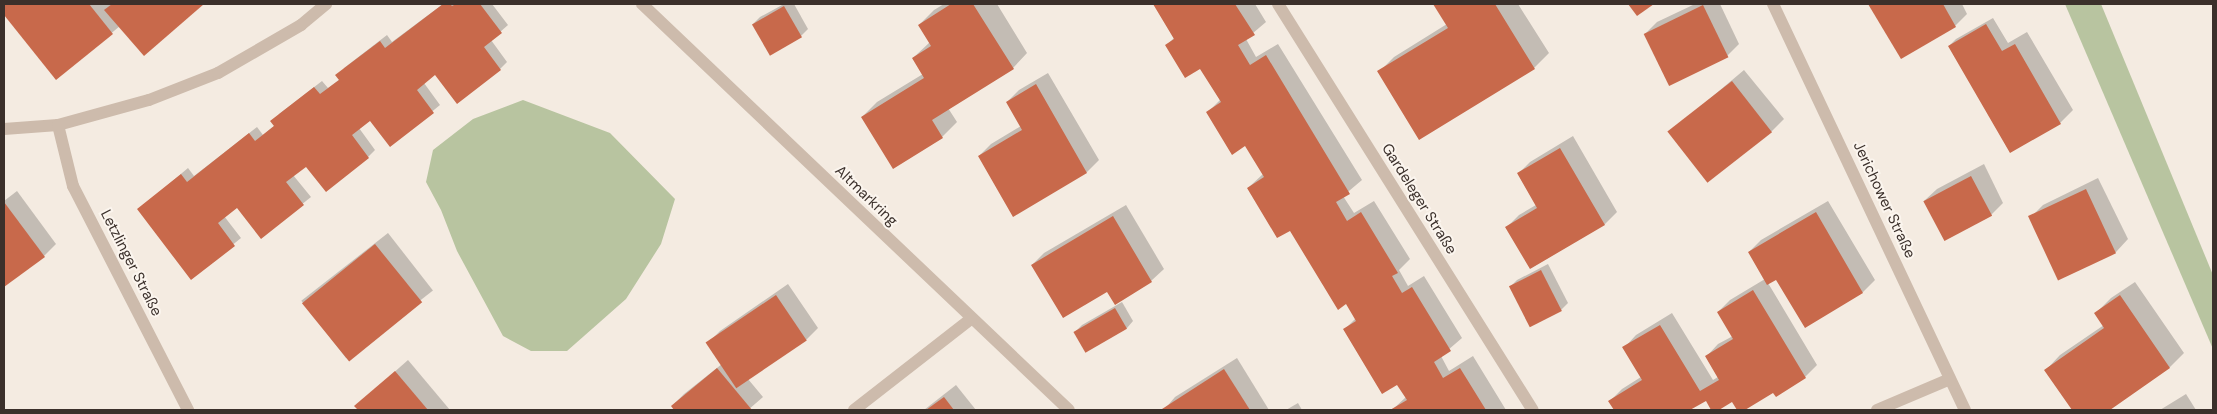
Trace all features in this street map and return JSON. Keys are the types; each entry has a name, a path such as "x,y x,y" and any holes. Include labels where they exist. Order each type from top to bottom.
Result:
{"street":[{"path":"4,130 58,125 149,100 218,73 302,25 326,4"},
{"name":"Altmarkring","path":"642,4 971,319 1069,410"},
{"name":"Gardeleger Straße","path":"1278,4 1533,410"},
{"name":"Jerichower Straße","path":"1773,4 1966,410"},
{"name":"Letzlinger Straße","path":"58,125 73,186 188,410"},
{"path":"854,410 971,319"},
{"path":"1877,410 1950,379"}],"green space":[{"path":"2065,4 2101,4 2213,275 2213,349"},
{"path":"523,100 610,133 675,199 661,244 626,299 567,351 531,351 503,336 457,251 441,210 426,182 433,150 473,119"}],"building":[{"path":"6,4 89,4 113,34 56,80 4,15 4,6"},
{"path":"112,4 204,4 144,56 104,10"},
{"path":"443,4 450,4 452,6 456,4 480,4 502,33 484,47 501,70 457,104 435,75 417,90 434,113 390,147 370,121 352,135 369,158 326,192 306,167 286,182 304,205 261,239 237,208 218,223 235,246 191,280 137,209 181,174 187,182 249,133 255,141 274,126 270,121 314,87 320,94 339,80 335,75 380,41 385,48"},
{"path":"951,4 973,4 1014,69 932,120 943,138 893,169 861,117 924,78 912,58 931,46 918,25"},
{"path":"1153,4 1235,4 1255,35 1238,45 1250,65 1266,55 1350,194 1336,202 1347,221 1361,212 1398,273 1392,276 1402,293 1412,287 1451,351 1434,362 1443,378 1460,368 1486,410 1390,410 1407,400 1397,385 1382,394 1343,329 1356,321 1346,304 1338,310 1290,231 1277,238 1247,188 1264,177 1245,146 1232,155 1206,112 1221,102 1200,69 1185,78 1165,45 1174,39"},
{"path":"1433,4 1495,4 1535,69 1419,140 1377,71 1448,28"},
{"path":"1628,4 1654,4 1637,16"},
{"path":"1868,4 1943,4 1956,27 1901,59"},
{"path":"1703,5 1728,57 1669,86 1644,34"},
{"path":"784,6 802,37 770,56 752,24"},
{"path":"1986,24 2002,51 2015,44 2061,124 2010,153 1948,46"},
{"path":"1732,81 1772,132 1707,183 1667,131"},
{"path":"1036,84 1087,173 1013,217 978,156 1022,130 1006,102"},
{"path":"1560,148 1605,225 1530,269 1505,227 1537,208 1517,173"},
{"path":"1971,176 1992,216 1944,241 1923,201"},
{"path":"2086,189 2116,253 2058,280 2028,216"},
{"path":"4,202 45,257 4,287"},
{"path":"1816,212 1863,293 1805,328 1776,280 1767,285 1748,252"},
{"path":"1113,216 1152,282 1115,305 1107,292 1063,318 1031,265"},
{"path":"375,244 422,302 349,361 302,303"},
{"path":"1541,270 1562,311 1530,327 1509,286"},
{"path":"1753,290 1806,378 1776,397 1773,393 1745,410 1737,410 1732,402 1719,410 1711,410 1706,401 1690,410 1614,410 1608,401 1642,380 1622,347 1660,325 1700,391 1719,380 1705,356 1733,339 1717,312"},
{"path":"776,295 807,341 736,388 706,343"},
{"path":"2120,295 2170,368 2110,410 2072,410 2044,370 2104,328 2094,313"},
{"path":"1115,308 1127,329 1085,353 1073,332"},
{"path":"717,368 752,410 674,410 671,406"},
{"path":"1224,369 1250,410 1162,409"},
{"path":"395,371 428,410 358,410 354,406"},
{"path":"944,397 954,410 926,410"}]}
